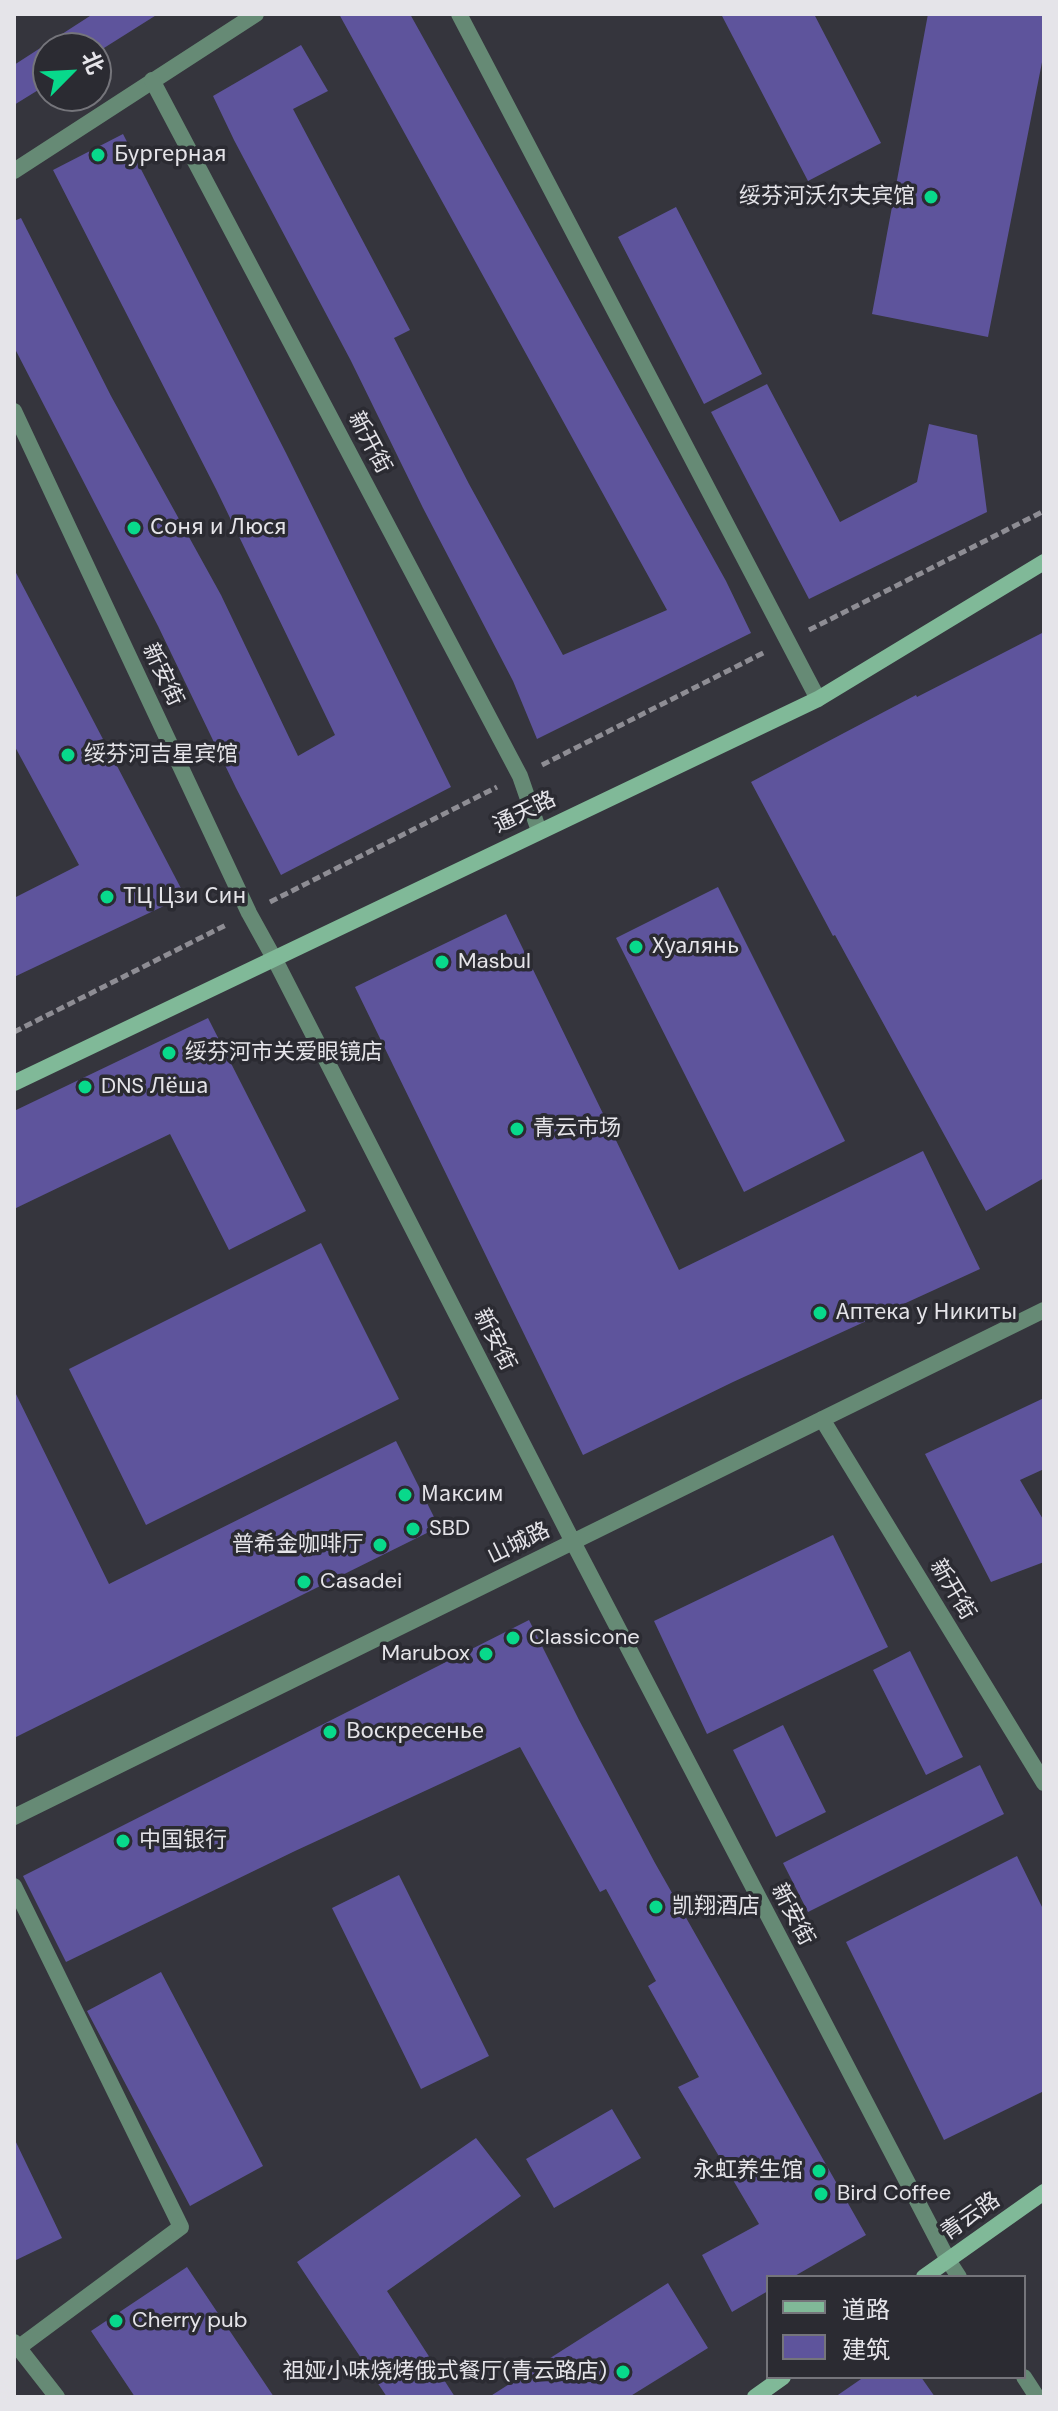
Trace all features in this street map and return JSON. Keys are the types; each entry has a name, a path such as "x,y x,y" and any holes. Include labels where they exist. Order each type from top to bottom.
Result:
{"main road":[{"name":"通天路","path":"14,1083 818,699 1043,561"},
{"name":"青云路","path":"927,2275 1044,2192"},
{"path":"755,2397 780,2379"}],"street":[{"path":"14,171 256,14"},
{"path":"459,14 818,699"},
{"name":"新开街","path":"152,80 520,776 539,831"},
{"name":"新安街","path":"14,411 249,913 573,1542 958,2275"},
{"name":"山城路","path":"14,1817 1044,1310"},
{"name":"新开街","path":"822,1419 1044,1783"},
{"path":"14,1886 181,2227 16,2345 57,2397"},
{"path":"1025,2379 1037,2397"}],"building":[{"path":"93,14 158,14 112,43 112,32 65,32"},
{"path":"339,14 410,14 726,581 751,633 537,739 513,681 213,96 301,45 328,91 293,109 410,330 394,338 469,484 563,655 667,610"},
{"path":"721,14 814,14 881,143 808,181"},
{"path":"928,14 1044,14 1044,52 988,337 872,314"},
{"path":"32,53 32,94 14,105 14,65"},
{"path":"123,134 286,453 451,787 281,875 158,626 14,347 14,221 21,218 111,396 221,595 298,756 335,735 216,489 53,170"},
{"path":"676,207 762,374 704,404 618,237"},
{"path":"767,384 840,522 917,482 929,424 977,435 987,512 809,599 711,412"},
{"path":"14,569 185,896 14,977 14,898 79,865 14,745"},
{"path":"1044,632 1044,1178 986,1211 751,782"},
{"path":"718,887 845,1141 744,1192 616,938"},
{"name":"青云市场","path":"506,914 679,1270 923,1151 980,1269 733,1382 583,1455 355,987"},
{"path":"208,1018 306,1211 229,1250 170,1134 14,1209 14,1111"},
{"path":"321,1243 399,1399 146,1525 69,1369"},
{"path":"14,1390 109,1584 396,1441 439,1527 14,1738"},
{"path":"1044,1398 1044,1469 1020,1480 1044,1521 1044,1562 991,1582 925,1454"},
{"path":"833,1535 888,1647 707,1734 654,1621"},
{"path":"529,1620 655,1863 866,2235 796,2275 766,2275 766,2292 732,2312 702,2255 759,2224 678,2087 699,2077 648,1986 656,1981 606,1889 600,1892 520,1747 66,1962 23,1876"},
{"path":"910,1651 963,1757 926,1775 873,1670"},
{"path":"783,1725 826,1812 776,1837 733,1750"},
{"path":"980,1765 1004,1814 808,1912 783,1863"},
{"path":"1017,1856 1044,1911 1044,2091 944,2140 846,1942"},
{"path":"399,1875 489,2056 421,2089 332,1908"},
{"path":"161,1972 263,2166 190,2206 87,2011"},
{"path":"612,2109 641,2158 554,2208 526,2159"},
{"path":"14,2138 62,2238 14,2261"},
{"path":"476,2138 521,2196 387,2291 455,2397 387,2397 297,2262"},
{"path":"187,2267 274,2397 135,2397 91,2331"},
{"path":"668,2283 708,2348 629,2397 489,2397"},
{"path":"861,2379 922,2379 935,2397 835,2397"}],"place":[{"name":"Бургерная","path":"98,155"},
{"name":"绥芬河沃尔夫宾馆","path":"931,197"},
{"name":"Соня и Люся","path":"134,528"},
{"name":"绥芬河吉星宾馆","path":"68,755"},
{"name":"ТЦ Цзи Син","path":"107,897"},
{"name":"Хуалянь","path":"636,947"},
{"name":"Masbul","path":"442,962"},
{"name":"绥芬河市关爱眼镜店","path":"169,1053"},
{"name":"DNS Лёша","path":"85,1087"},
{"name":"青云市场","path":"517,1129"},
{"name":"Аптека у Никиты","path":"820,1313"},
{"name":"Максим","path":"405,1495"},
{"name":"SBD","path":"413,1529"},
{"name":"普希金咖啡厅","path":"380,1545"},
{"name":"Casadei","path":"304,1582"},
{"name":"Classicone","path":"513,1638"},
{"name":"Marubox","path":"486,1654"},
{"name":"Воскресенье","path":"330,1732"},
{"name":"中国银行","path":"123,1841"},
{"name":"凯翔酒店","path":"656,1907"},
{"name":"永虹养生馆","path":"819,2171"},
{"name":"Bird Coffee","path":"821,2194"},
{"name":"Cherry pub","path":"116,2321"},
{"name":"祖娅小味烧烤俄式餐厅(青云路店)","path":"623,2372"}]}
